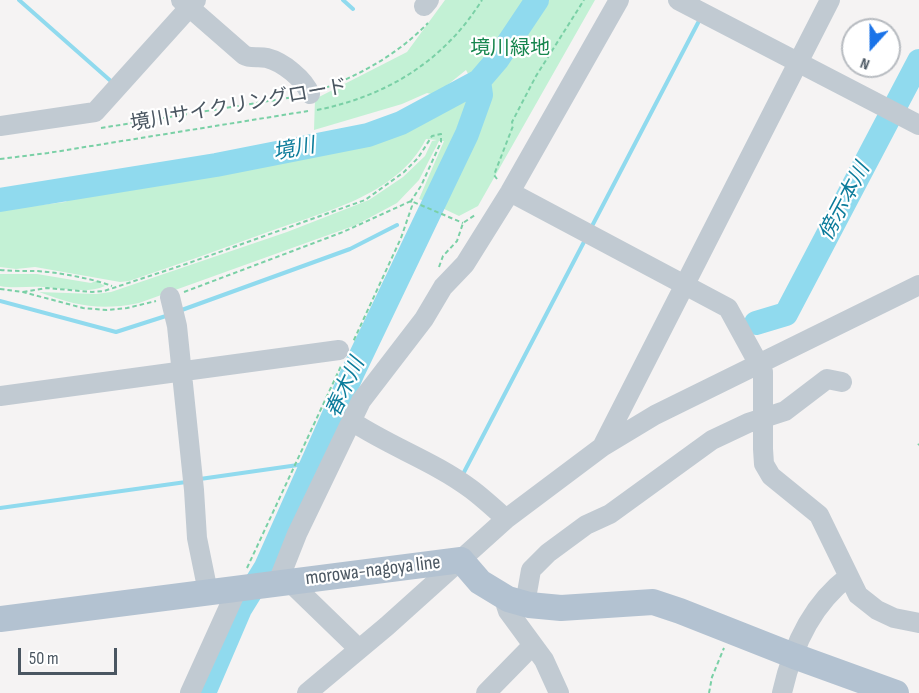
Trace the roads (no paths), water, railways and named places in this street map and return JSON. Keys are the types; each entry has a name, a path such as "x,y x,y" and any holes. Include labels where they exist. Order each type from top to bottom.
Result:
{"main road":[{"name":"morowa-nagoya line","path":"0,619 461,560 480,582 517,602 561,608 653,602 896,693"}],"street":[{"path":"359,649 294,586 281,582 297,534 362,401 424,319 443,287 465,264 504,186 619,0"},
{"path":"678,0 919,125"},
{"path":"602,447 830,0"},
{"path":"0,126 95,111 189,2 244,55 265,57 276,61 300,79 310,94"},
{"path":"504,186 728,308 763,372 764,464 777,482 819,515 858,595 878,610 894,618 919,623"},
{"path":"307,693 506,519 602,447 656,415 919,285"},
{"path":"170,297 177,326 197,538 208,592"},
{"path":"0,396 339,350"},
{"path":"558,693 544,660 507,611 506,605 517,602 531,570 548,553 586,525 610,513 712,440 747,423 785,411 827,380 842,382"},
{"path":"353,422 374,436 471,488 506,519"},
{"path":"782,693 792,655 815,611 822,600 848,577"},
{"path":"190,693 241,587"},
{"path":"486,693 532,646"}],"waterway":[{"path":"19,0 113,83"},
{"path":"343,0 353,9"},
{"name":"境川","path":"0,200 216,165 368,135 401,123 479,81 497,60 537,0"},
{"path":"591,228 700,19"},
{"name":"傍示本川","path":"756,323 786,314 919,61"},
{"name":"春木川","path":"204,693 240,609 266,567 353,372 467,134 481,95 479,81"},
{"path":"179,311 350,249 397,225"},
{"path":"462,476 585,240"},
{"path":"0,301 116,332 169,315"},
{"path":"200,479 312,463"},
{"path":"0,508 186,482"}],"park label":[{"name":"境川緑地","path":"510,49"}]}
